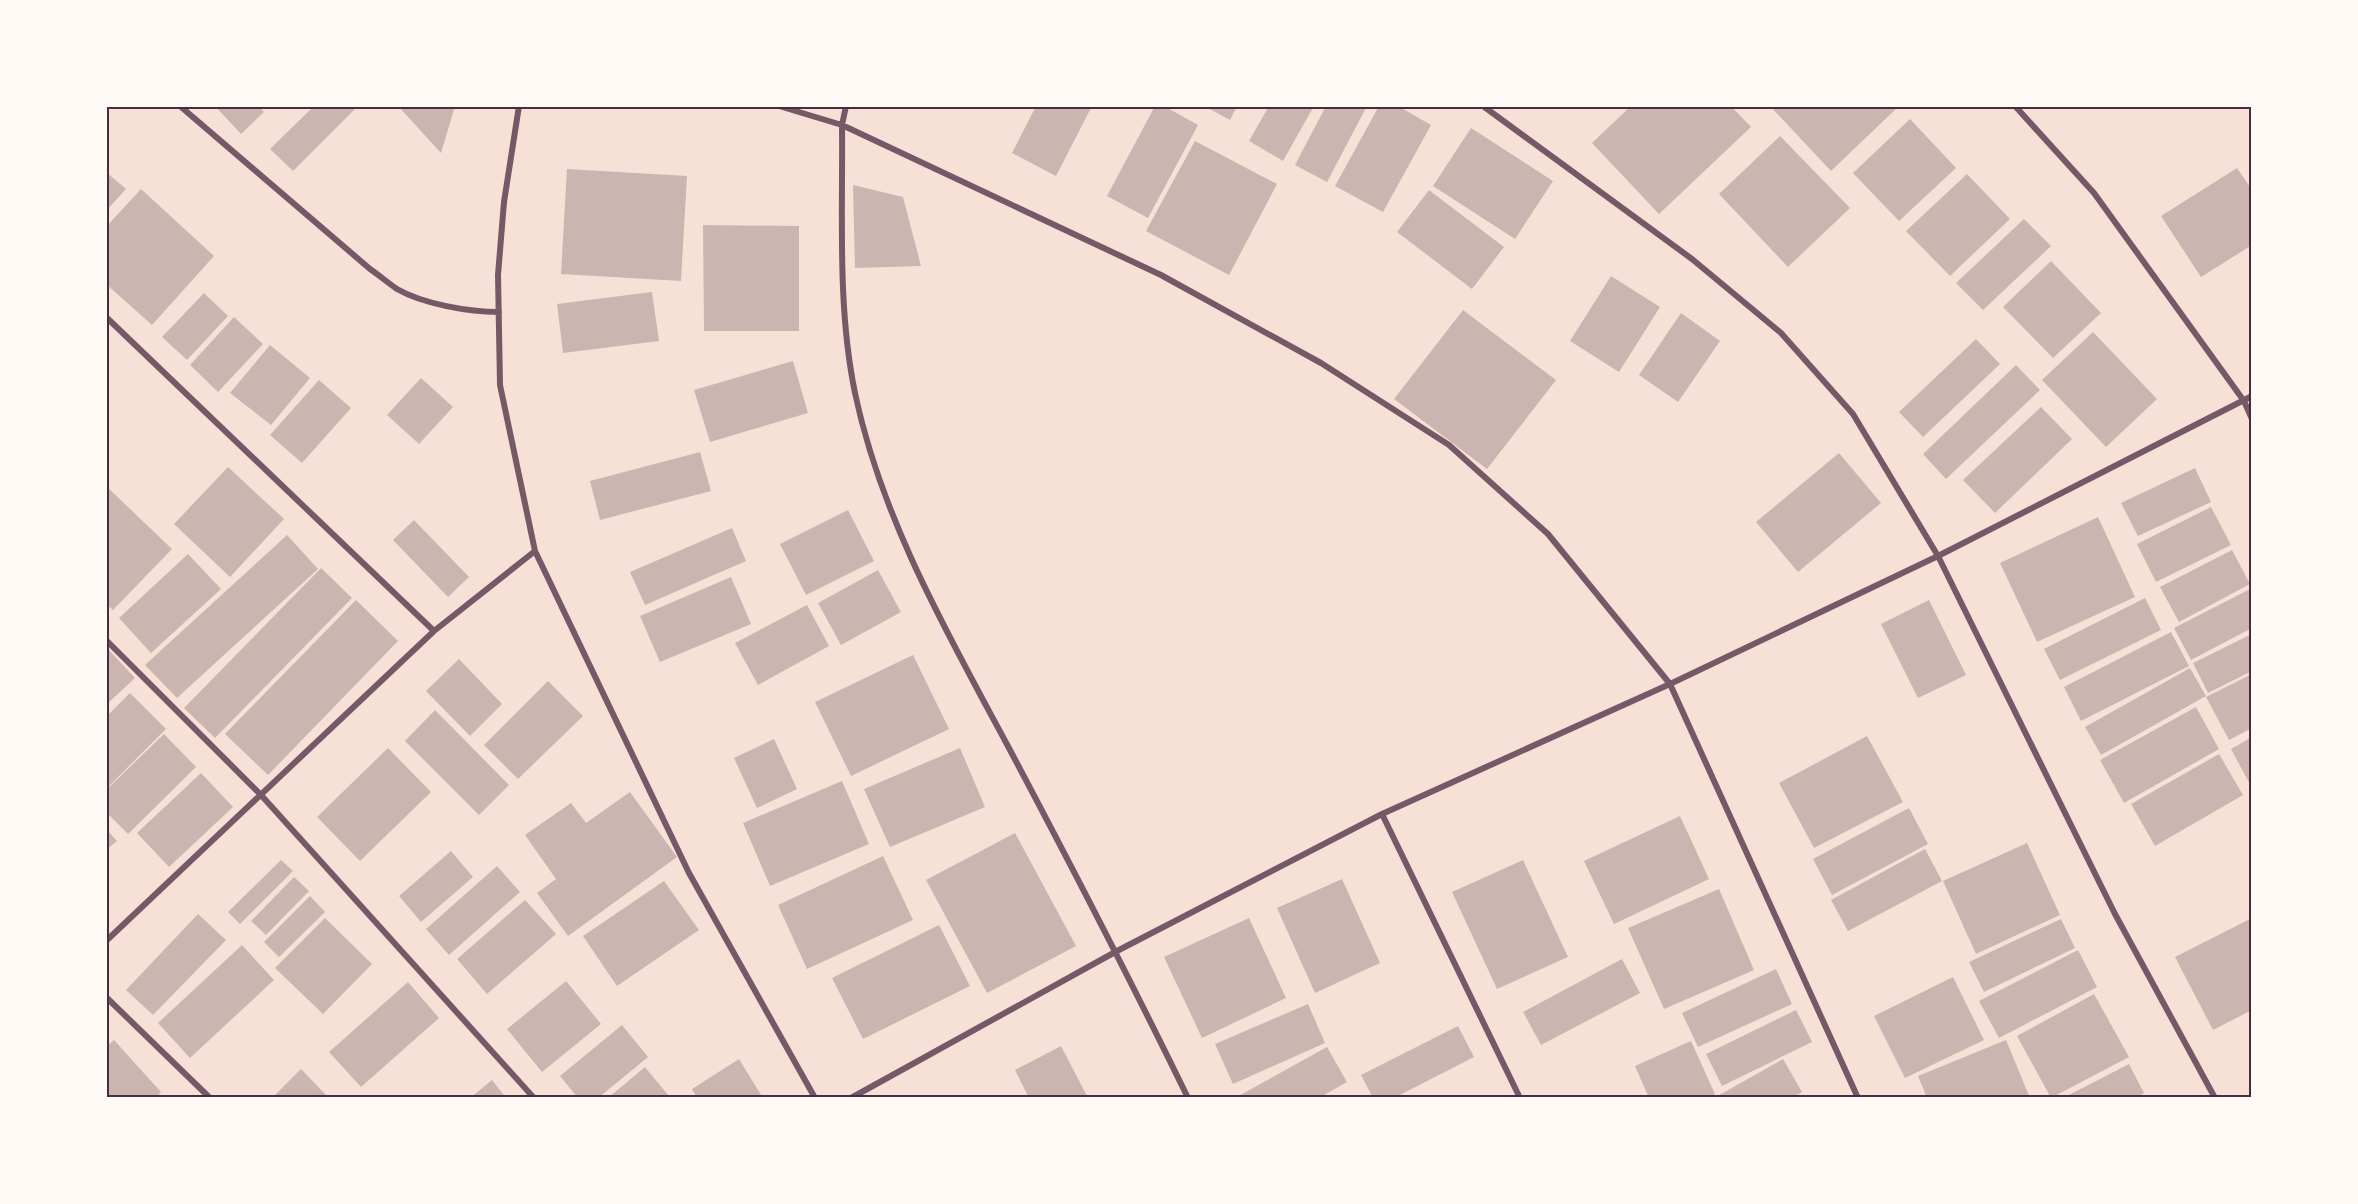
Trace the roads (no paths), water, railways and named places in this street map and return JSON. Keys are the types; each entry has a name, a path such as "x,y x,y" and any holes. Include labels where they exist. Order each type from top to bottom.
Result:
{"street":[{"path":"180,106 361,261 399,290 433,302 473,312 499,312"},
{"path":"519,106 504,202 498,275 500,385 535,551 689,873 815,1098"},
{"path":"779,106 842,125 1161,275 1321,363 1449,445 1548,534 1670,684 1858,1098"},
{"path":"846,106 842,125 844,314 855,394 879,479 928,596 1117,951 1188,1098"},
{"path":"1483,106 1692,259 1781,333 1853,414 1938,556 2115,914 2215,1098"},
{"path":"2015,106 2094,194 2244,401 2252,419"},
{"path":"106,316 434,631"},
{"path":"851,1098 1117,951 1382,814 1670,684 1938,556 2252,396"},
{"path":"106,942 434,631 535,551"},
{"path":"106,640 261,795 534,1098"},
{"path":"1382,814 1520,1098"},
{"path":"106,997 210,1098"}]}
